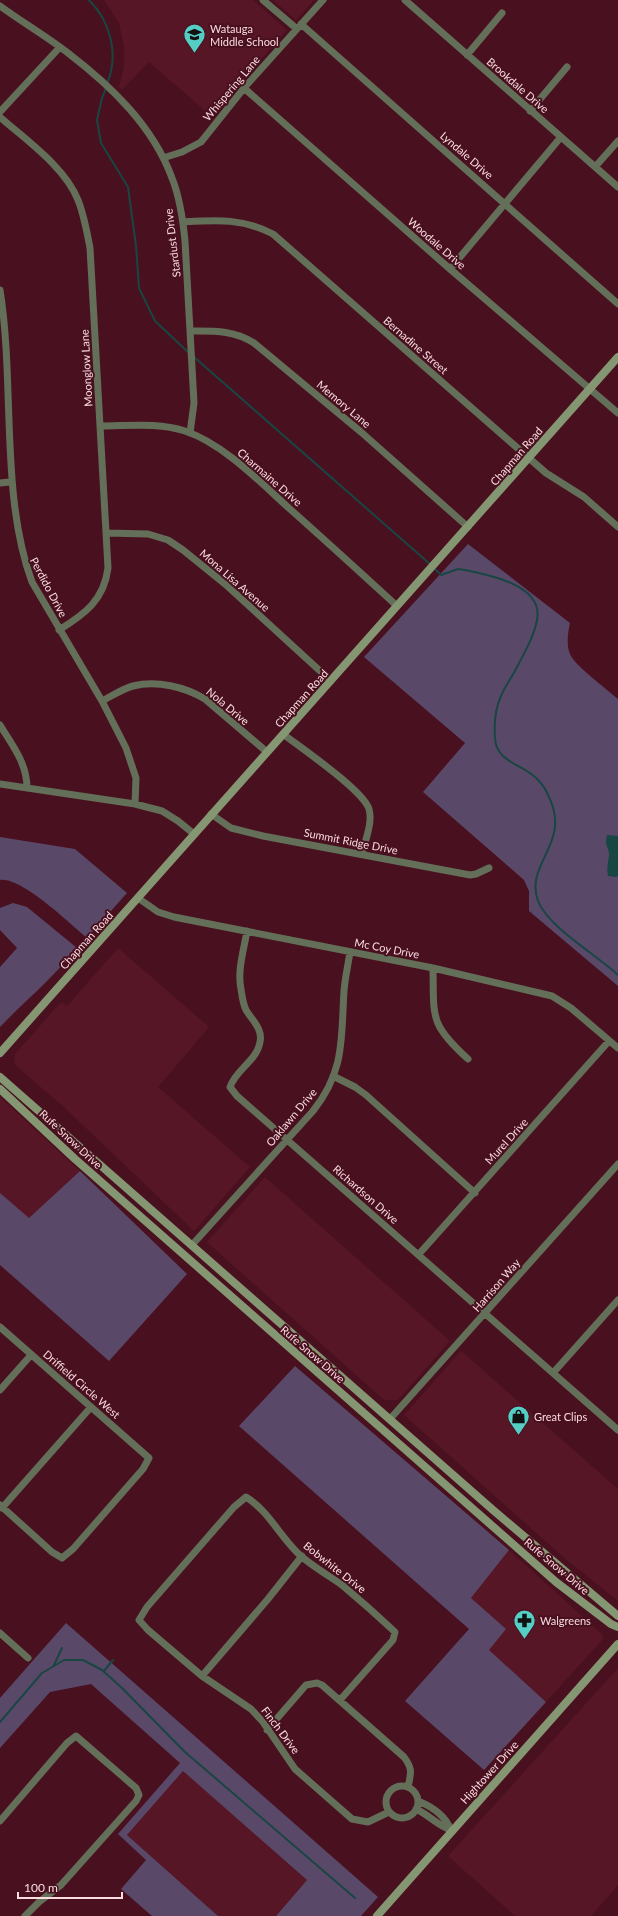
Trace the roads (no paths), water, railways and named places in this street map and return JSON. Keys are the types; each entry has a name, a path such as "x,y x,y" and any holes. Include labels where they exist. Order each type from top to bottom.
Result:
{"main road":[{"name":"Chapman Road","path":"0,1053 618,357"},
{"name":"Rufe Snow Drive","path":"0,1077 390,1419 616,1612"},
{"name":"Rufe Snow Drive","path":"0,1089 75,1159 556,1582 611,1624 618,1627"},
{"name":"Hightower Drive","path":"377,1916 451,1830 618,1644"}],"street":[{"name":"Lyndale Drive","path":"263,0 299,27 505,203 618,304"},
{"name":"Whispering Lane","path":"163,158 182,152 201,142 244,88 323,0"},
{"name":"Brookdale Drive","path":"404,0 618,187"},
{"name":"Stardust Drive","path":"0,6 60,47 113,92 142,124 163,158 173,178 183,222 192,342 194,403 190,433"},
{"path":"467,55 502,13"},
{"path":"0,112 60,47"},
{"path":"530,111 567,67"},
{"name":"Woodale Drive","path":"244,88 450,269 618,413"},
{"name":"Moonglow Lane","path":"0,117 63,175 78,199 90,248 108,568 106,582 97,599 80,617 59,630"},
{"path":"450,269 561,137"},
{"path":"595,167 618,140"},
{"name":"Bernadine Street","path":"183,222 238,221 250,224 273,234 546,473 584,497 618,527"},
{"name":"Perdido Drive","path":"0,290 5,356 9,482 16,540 23,563 59,630 102,701 132,759 136,778 135,804"},
{"name":"Memory Lane","path":"191,331 234,333 244,336 254,343 361,432 468,527"},
{"name":"Charmaine Drive","path":"100,426 162,426 190,433 207,441 236,462 397,606"},
{"path":"0,483 9,482"},
{"name":"Mona Lisa Avenue","path":"106,533 148,534 168,540 183,550 225,584 331,681"},
{"name":"Nola Drive","path":"102,701 134,686 158,685 186,690 205,699 267,752"},
{"path":"0,725 25,767 27,788"},
{"path":"283,734 348,785 367,804 369,810 369,823 362,854"},
{"path":"0,784 135,804 162,811 178,821 194,834"},
{"name":"Summit Ridge Drive","path":"211,814 231,828 242,831 470,875 489,868"},
{"name":"Mc Coy Drive","path":"138,898 158,912 174,917 433,968 552,996 571,1008 618,1048"},
{"name":"Richardson Drive","path":"247,931 240,987 246,1010 261,1034 257,1051 233,1078 230,1087 237,1096 618,1430"},
{"name":"Oaklawn Drive","path":"192,1245 322,1099 333,1076 342,1049 344,992 350,952"},
{"path":"433,968 435,1021 447,1039 468,1059"},
{"name":"Murel Drive","path":"419,1254 609,1041"},
{"path":"333,1076 355,1087 366,1095 475,1193"},
{"name":"Harrison Way","path":"390,1419 618,1164"},
{"path":"553,1373 618,1300"},
{"name":"Driffield Circle West","path":"0,1327 149,1458 143,1469 73,1548 62,1558 52,1552 1,1506"},
{"path":"0,1390 31,1355"},
{"path":"1,1506 91,1407"},
{"name":"Bobwhite Drive","path":"139,1620 147,1608 234,1507 246,1497 256,1503 279,1532 302,1556 365,1605 395,1632 395,1636 340,1700"},
{"path":"202,1676 268,1599 302,1556"},
{"name":"Finch Drive","path":"139,1620 148,1630 202,1676 251,1709 295,1769 352,1819 368,1822 389,1812"},
{"path":"0,1633 28,1658"},
{"path":"267,1730 306,1685 317,1683 322,1685 404,1757 411,1766 408,1787"},
{"path":"0,1821 67,1743 76,1736 136,1788 139,1795 136,1801 61,1885 38,1902 25,1916"},
{"path":"402,1786 413,1790 418,1801 416,1809 409,1816 398,1818 389,1812 386,1800 391,1790 402,1786"},
{"path":"418,1801 431,1806 448,1821 451,1830"},
{"path":"416,1809 442,1828 451,1830"}],"water":[{"path":"607,835 618,836 618,876 616,877 608,876 607,870 609,853 606,843"}],"waterway":[{"path":"89,0 103,18 111,39 112,62 111,73 107,84"},
{"path":"106,88 97,120 101,143 128,187 136,246 139,288 155,321 189,353"},
{"path":"194,357 431,565"},
{"path":"434,568 441,575 458,569 487,575 513,584 524,590 532,598 537,608 536,626 526,650 497,706 495,717 495,738 500,753 505,758 526,770 544,787 554,812 555,826 552,840 537,875 535,888 538,901 543,911 562,931 618,975"},
{"path":"54,1665 62,1648"},
{"path":"0,1722 42,1673 64,1660 83,1660 102,1670 121,1687 185,1752 355,1898"},
{"path":"104,1671 113,1660"}],"place":[{"name":"Watauga Middle School","path":"195,54"},
{"name":"Great Clips","path":"519,1436"},
{"name":"Walgreens","path":"525,1640"}]}
